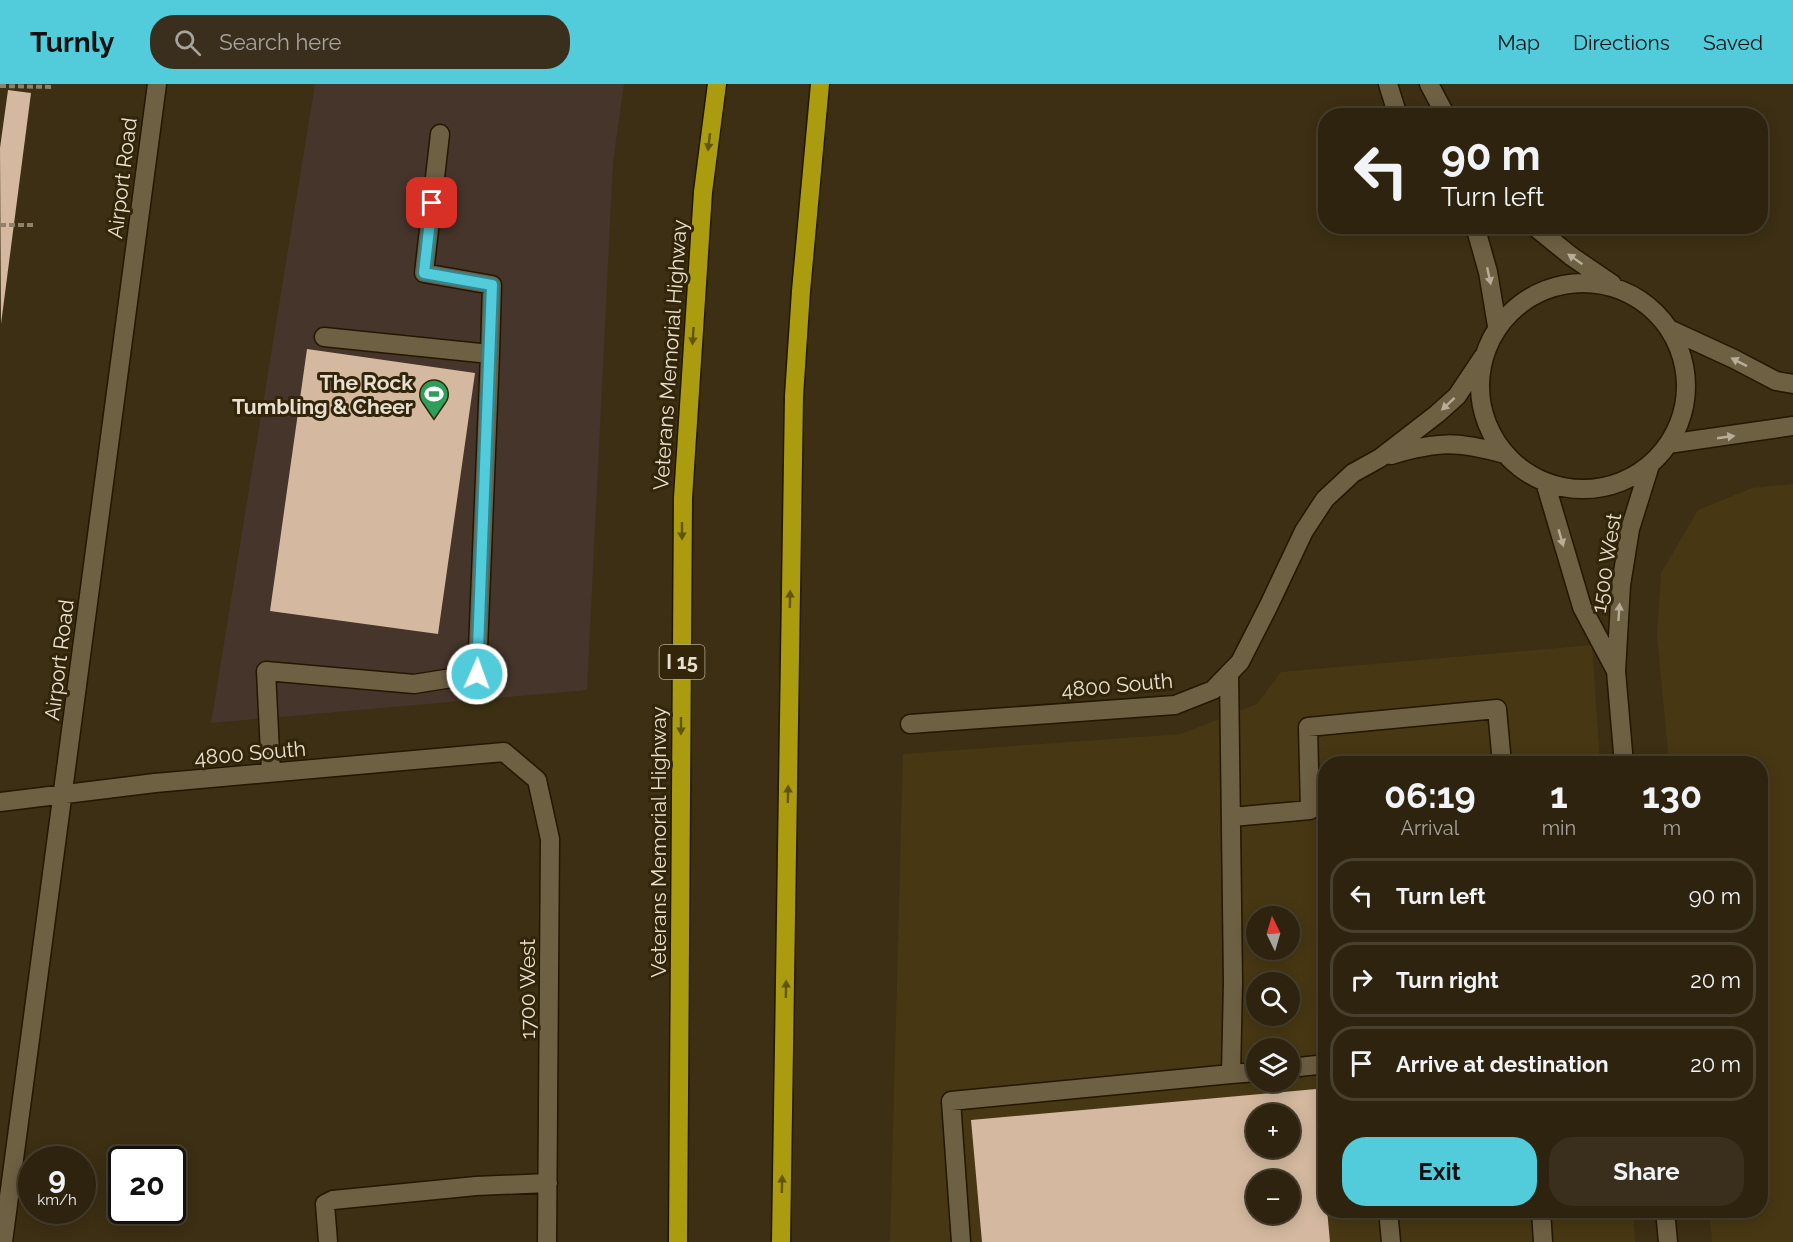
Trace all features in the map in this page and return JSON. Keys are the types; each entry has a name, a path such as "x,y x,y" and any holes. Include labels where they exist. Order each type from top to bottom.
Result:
{"highway":[{"name":"Veterans Memorial Highway","path":"678,1242 683,498 703,192 717,84"},
{"path":"781,1242 794,396 820,84"}],"street":[{"name":"Airport Road","path":"3,1242 157,84"},
{"path":"1388,84 1396,108"},
{"path":"1429,84 1442,108"},
{"path":"272,773 266,671 414,684 477,674 492,285 424,273 441,134"},
{"path":"1477,234 1488,273 1497,326"},
{"path":"1544,234 1571,256 1648,305 1671,330 1683,357 1687,388 1682,417 1668,444 1650,465 1626,479 1600,488 1572,489 1545,482 1523,471 1505,454 1486,425 1479,391 1483,357 1497,326 1521,302 1552,286 1585,282 1619,288"},
{"path":"1671,330 1776,381 1793,384"},
{"path":"324,338 490,354"},
{"name":"4800 South","path":"910,724 1175,705 1213,690 1240,662 1304,531 1325,498 1353,473 1380,458 1437,414 1457,396 1483,357"},
{"path":"1668,444 1793,426"},
{"name":"4800 South","path":"1380,458 1419,447 1448,443 1474,446 1505,454"},
{"name":"1500 West","path":"1623,756 1616,671 1621,585 1630,529 1650,465"},
{"name":"1500 West","path":"1545,482 1582,607 1616,671"},
{"path":"1229,673 1233,982 1231,1074"},
{"path":"1232,817 1310,810 1308,727 1497,709 1501,756"},
{"name":"4800 South","path":"0,802 64,796 155,783 504,752"},
{"name":"1700 West","path":"504,752 537,780 550,839 548,1242"},
{"path":"1300,1067 1318,1065"},
{"path":"961,1242 951,1101 1246,1073"},
{"path":"328,1242 325,1204 333,1200 476,1186 548,1183"},
{"path":"1389,1218 1391,1242"},
{"path":"1542,1218 1544,1242"},
{"path":"1666,1218 1668,1242"}],"path":[{"path":"0,86 52,87"},
{"path":"0,225 34,225"}],"shaded area":[{"path":"315,84 624,84 613,162 587,690 211,723"},
{"path":"1793,484 1793,1242 1712,1242 1710,1218 1768,1218 1768,756 1668,756 1657,636 1661,573 1698,510 1752,488"},
{"path":"1592,645 1600,756 1318,756 1318,1218 1633,1218 1635,1242 890,1242 903,754 1181,734 1257,704 1281,672"}],"building":[{"path":"8,90 31,93 1,324 0,148"},
{"path":"307,349 475,373 438,634 270,611"},
{"path":"1316,1089 1318,1218 1328,1218 1330,1242 982,1242 971,1120"}],"place":[{"name":"The Rock Tumbling & Cheer","path":"434,420"}],"route":[{"path":"432,203 424,273 492,285 477,674"}]}
